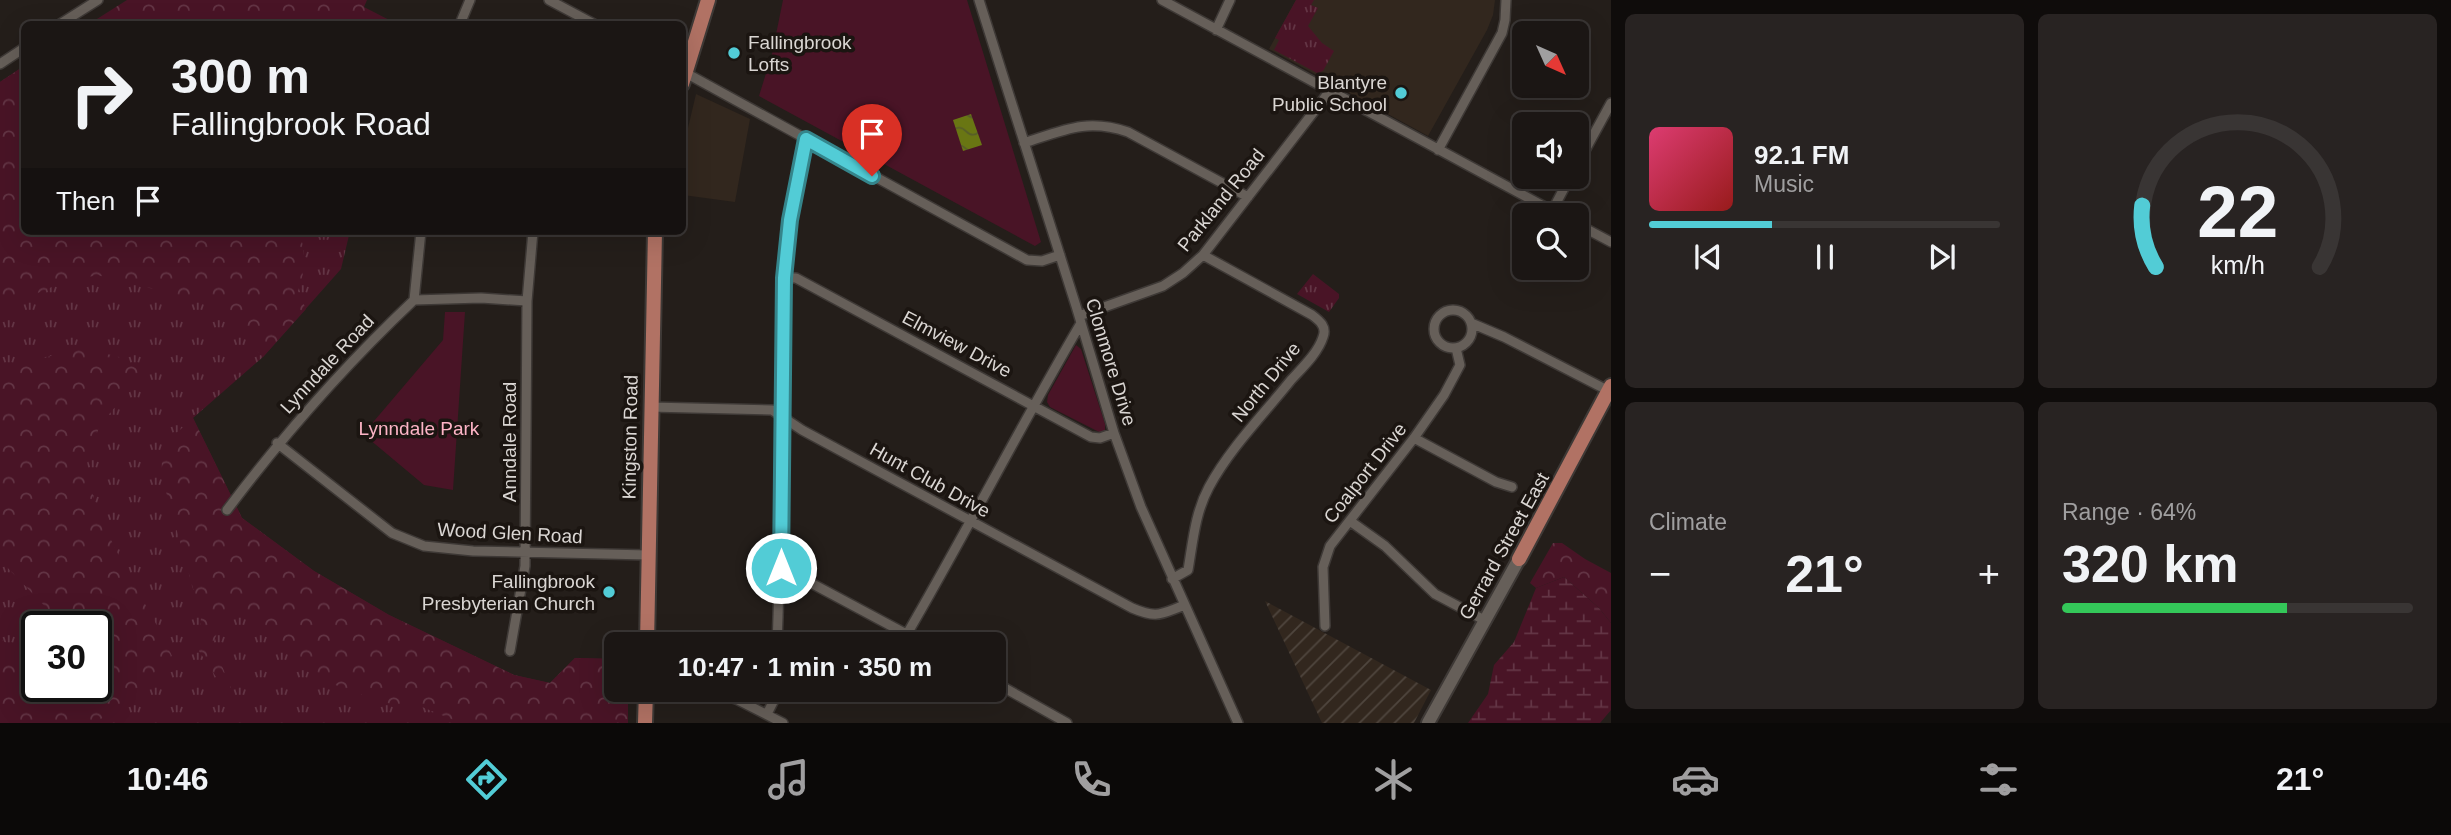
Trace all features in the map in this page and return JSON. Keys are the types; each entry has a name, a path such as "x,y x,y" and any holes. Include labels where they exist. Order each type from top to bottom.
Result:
{"main road":[{"path":"686,67 708,0"},
{"name":"Kingston Road","path":"647,632 655,235"},
{"name":"Gerrard Street East","path":"1519,559 1610,389"},
{"path":"645,723 646,702"}],"street":[{"path":"65,21 98,0"},
{"path":"461,21 470,0"},
{"path":"549,0 586,21"},
{"name":"Clonmore Drive","path":"979,0 1114,433 1172,579 1238,723"},
{"path":"1162,0 1537,203"},
{"path":"1216,30 1230,0"},
{"path":"1438,150 1502,33 1506,20 1506,0"},
{"path":"0,64 21,50"},
{"path":"686,78 806,139 1027,260 1042,261 1060,255"},
{"name":"Parkland Road","path":"1080,319 1163,286 1203,255 1329,92"},
{"path":"1589,143 1611,103"},
{"path":"1024,142 1075,127 1109,125 1128,132 1248,197"},
{"path":"778,632 781,568 784,278 790,220 806,139"},
{"path":"1589,231 1611,243"},
{"path":"421,235 414,300 481,298 527,301"},
{"name":"Anndale Road","path":"510,651 526,553 527,301 533,235"},
{"name":"North Drive","path":"1172,579 1188,570 1195,521 1211,483 1309,358 1321,341 1324,330 1322,324 1312,315 1203,255"},
{"name":"Elmview Drive","path":"784,278 796,278 1093,438 1100,439 1114,433"},
{"name":"Lynndale Road","path":"227,510 278,443 372,340 414,300"},
{"path":"1456,348 1444,347 1434,332 1441,315 1452,310 1464,313 1471,323 1610,389"},
{"path":"908,632 971,523 1080,319"},
{"name":"Coalport Drive","path":"1325,626 1323,567 1330,546 1444,395 1460,365 1456,348 1468,342 1471,323"},
{"name":"Hunt Club Drive","path":"650,407 772,410 802,430 971,523 1149,615 1162,614 1185,605"},
{"path":"1414,438 1496,482 1512,487"},
{"name":"Wood Glen Road","path":"278,443 392,533 424,546 473,551 648,555"},
{"path":"1349,521 1385,546 1435,594 1486,621"},
{"name":"Gerrard Street East","path":"1428,723 1519,559"},
{"path":"781,568 903,632"},
{"path":"1006,689 1067,723"},
{"path":"742,702 783,723"},
{"path":"766,714 773,702"}],"shaded area":[{"name":"Blantyre Public School","path":"1296,0 1495,0 1487,30 1428,136 1269,49"},
{"path":"696,94 750,119 735,202 686,195 686,136"},
{"path":"1265,601 1431,690 1414,723 1322,723"}],"green space":[{"path":"127,0 367,0 364,7 391,21 94,21"},
{"path":"783,0 967,0 1041,242 1035,246 759,96 772,54"},
{"path":"1296,0 1314,0 1311,5 1318,8 1308,26 1322,43 1334,51 1323,71 1317,73 1274,50 1279,40 1275,38"},
{"path":"21,68 21,235 349,235 341,269 263,357 193,418 242,518 314,571 389,615 514,675 550,683 575,658 604,659 604,702 628,702 628,723 0,723 0,82"},
{"path":"21,68 21,235 300,235 304,261 298,291 306,309 263,357 210,303 97,275 59,284 33,295 0,316 0,82"},
{"path":"1313,274 1339,294 1329,312 1297,294"},
{"name":"Lynndale Park","path":"445,312 465,312 453,490 424,485 363,434 443,340"},
{"path":"1076,345 1081,349 1105,424 1105,430 1101,433 1050,407 1047,402 1048,395"},
{"path":"75,348 117,356 141,371 142,379 112,410 100,427 90,447 88,468 92,493 103,522 172,656 112,713 93,723 0,723 0,638 21,657 21,702 112,702 112,611 49,611 0,560 0,386 26,364"},
{"path":"193,418 242,518 314,571 389,615 514,675 550,683 575,658 604,659 604,702 628,702 628,719 587,723 461,723 422,707 402,707 330,683 250,617 223,617 213,644 231,688 218,680 199,651 201,617 163,481 164,451 177,432"},
{"path":"1553,543 1562,543 1611,573 1611,623 1599,608 1564,577 1536,588 1530,583"},
{"path":"1564,577 1599,608 1611,623 1611,710 1600,723 1468,723 1488,694 1494,665 1514,642 1536,588"}],"water":[{"path":"971,114 982,145 963,151 953,120"}],"place":[{"name":"Fallingbrook Lofts","path":"734,53"},
{"name":"Blantyre Public School","path":"1401,93"},
{"name":"Fallingbrook Presbyterian Church","path":"609,592"}],"route":[{"path":"781,568 784,278 790,220 806,139 872,176"}]}
